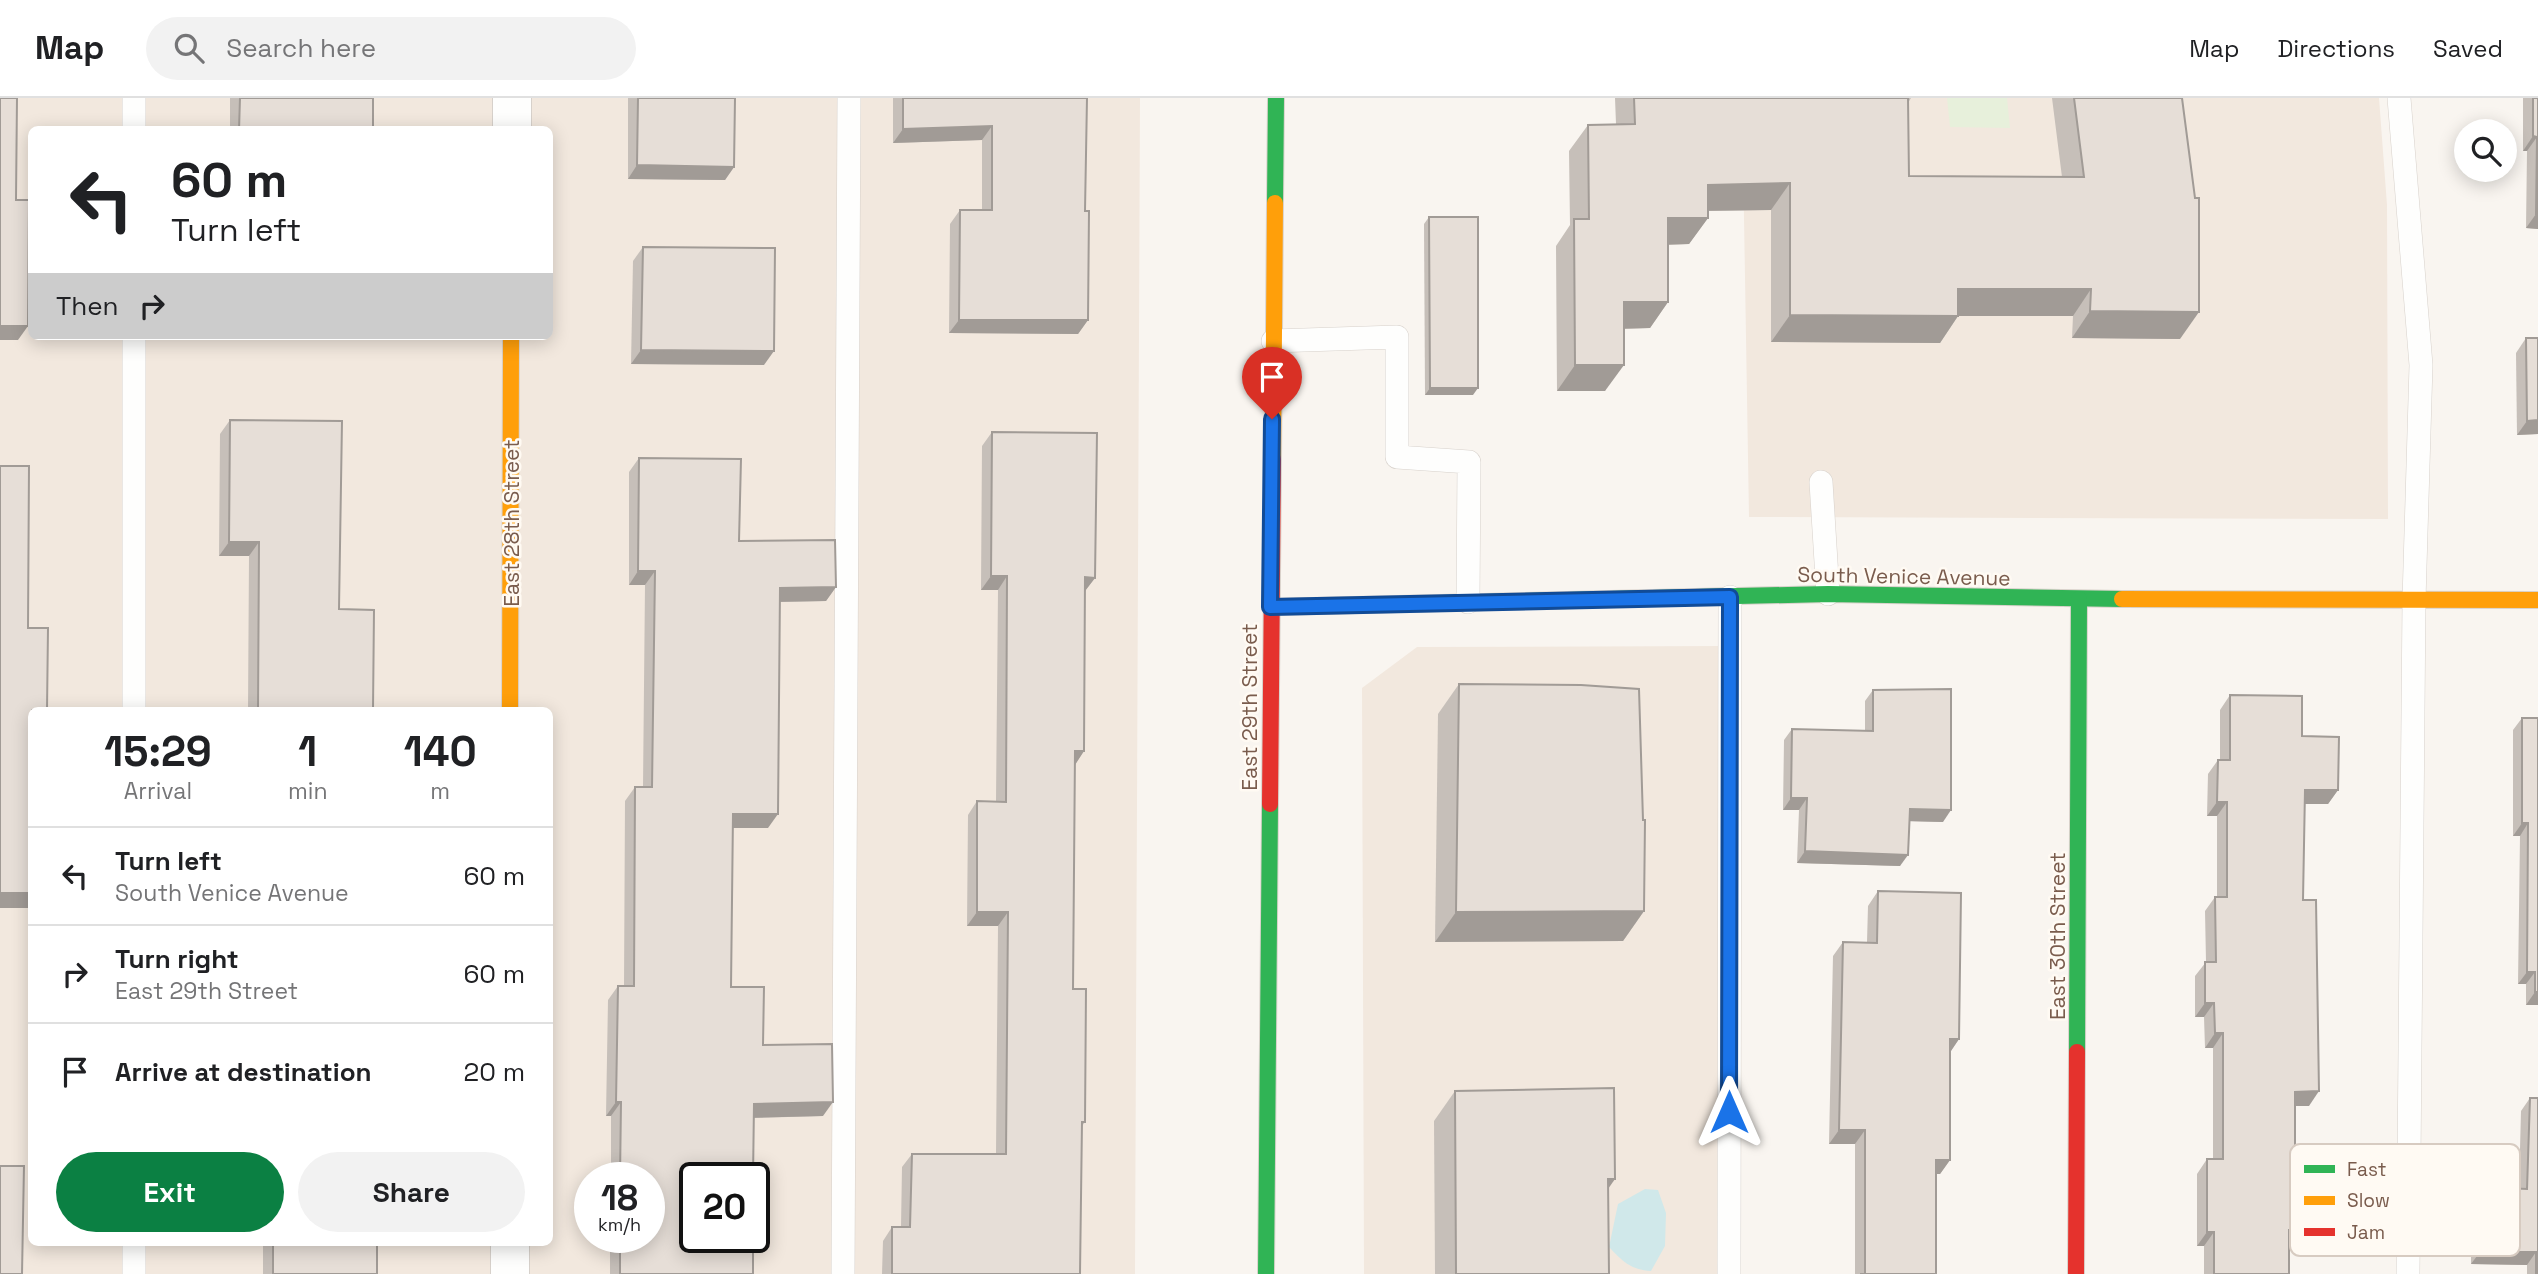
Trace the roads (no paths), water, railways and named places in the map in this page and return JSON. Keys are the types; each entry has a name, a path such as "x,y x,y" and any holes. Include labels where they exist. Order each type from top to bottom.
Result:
{"street":[{"path":"512,98 512,126"},
{"name":"East 29th Street","path":"1266,1274 1276,98"},
{"name":"East 28th Street","path":"510,707 511,340"},
{"name":"South Venice Avenue","path":"1270,607 1828,594 2079,599 2538,600"},
{"name":"East 30th Street","path":"2076,1274 2079,599"},
{"path":"509,1274 510,1246"}],"lane":[{"path":"134,98 134,126"},
{"path":"842,1274 849,98"},
{"path":"2399,98 2421,365 2414,600 2409,1144"},
{"path":"1273,341 1397,337 1397,457 1469,462 1468,602"},
{"path":"134,340 134,707"},
{"path":"1821,482 1828,594"},
{"path":"1729,1274 1730,597"},
{"path":"134,1246 134,1274"},
{"path":"2408,1256 2408,1274"}],"water":[{"path":"1645,1189 1658,1190 1666,1213 1665,1246 1651,1271 1627,1264 1609,1247 1618,1204"}]}
